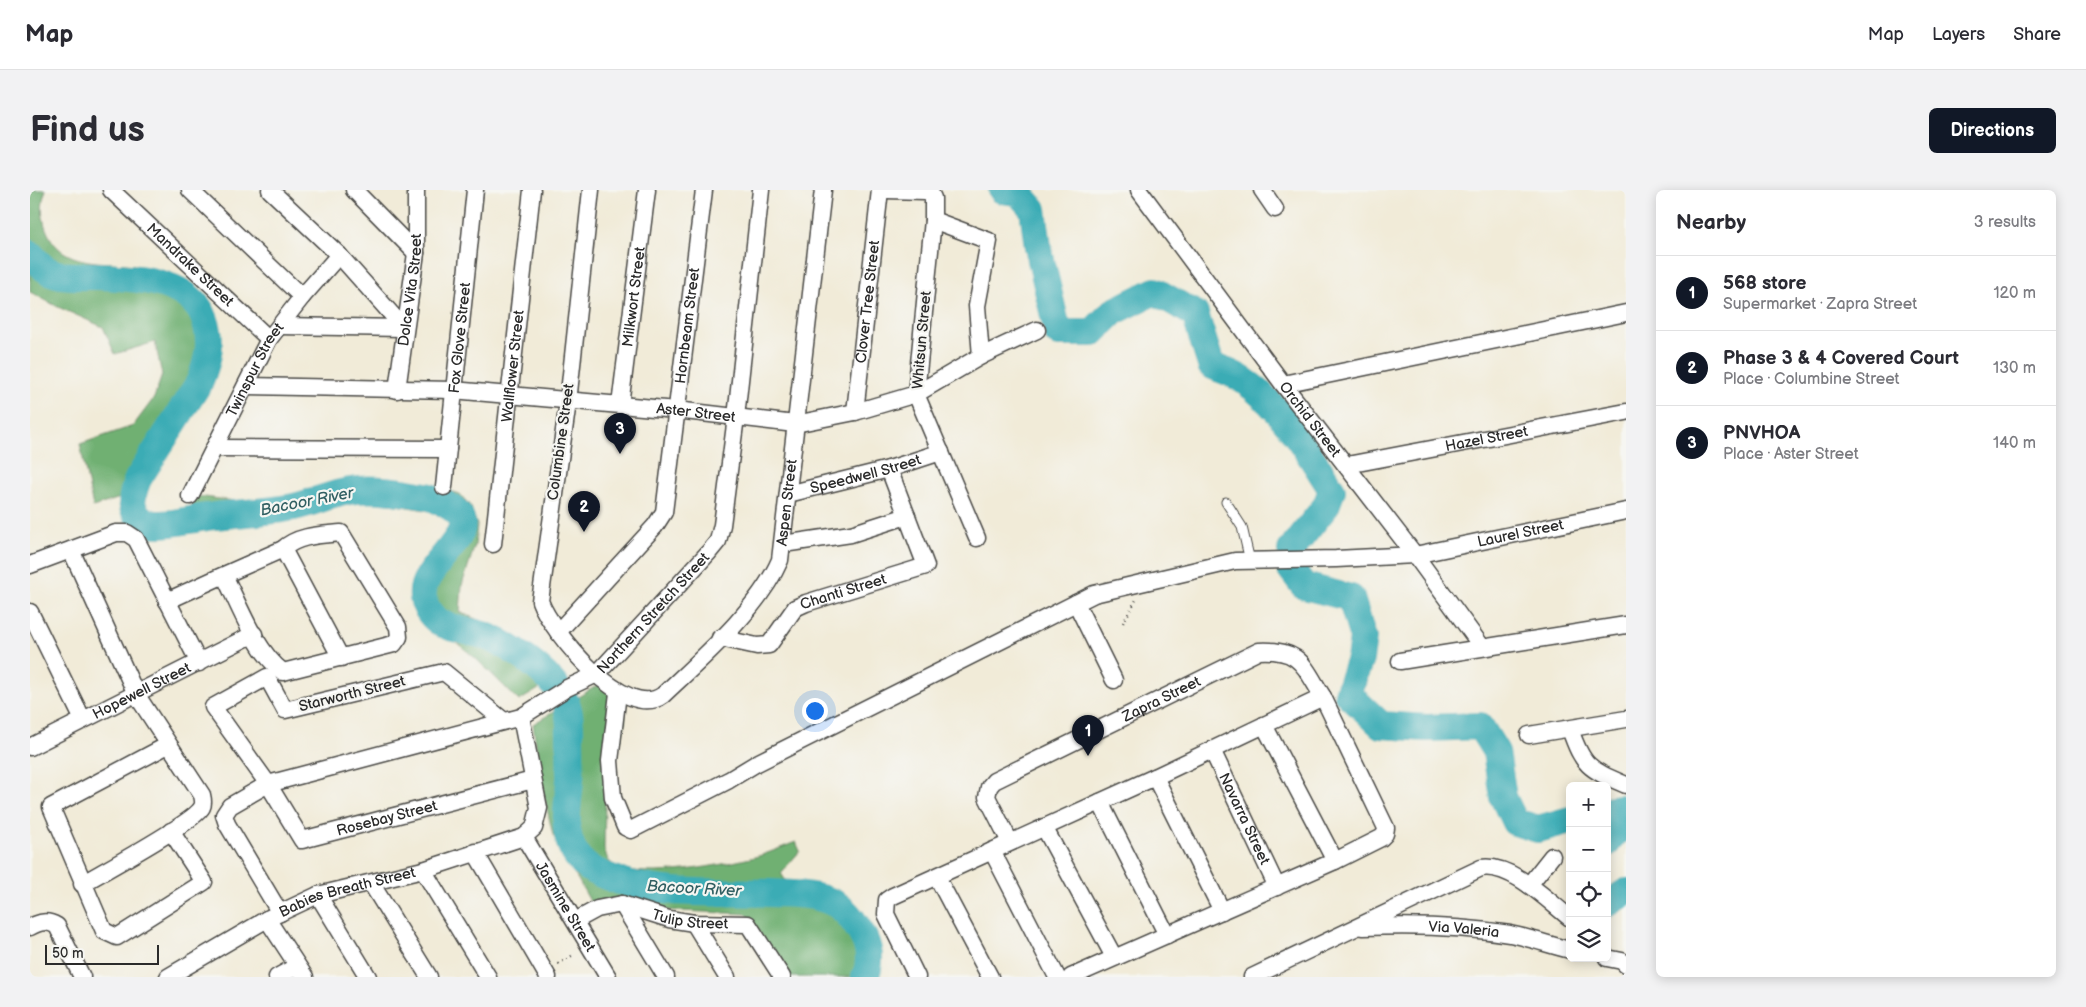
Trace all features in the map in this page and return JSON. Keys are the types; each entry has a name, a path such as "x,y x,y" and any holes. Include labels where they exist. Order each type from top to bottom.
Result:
{"street":[{"name":"Mandrake Street","path":"112,190 270,339"},
{"path":"190,190 302,298"},
{"path":"270,190 339,255 404,328"},
{"path":"354,190 416,253"},
{"name":"Dolce Vita Street","path":"397,390 404,328 416,253 416,190"},
{"name":"Fox Glove Street","path":"444,487 474,190"},
{"name":"Wallflower Street","path":"493,544 532,190"},
{"name":"Columbine Street","path":"591,190 568,402 540,590 540,601 544,612 558,632 597,674"},
{"name":"Milkwort Street","path":"620,405 647,190"},
{"name":"Hornbeam Street","path":"558,632 655,526 664,512 704,190"},
{"name":"Northern Stretch Street","path":"274,916 224,818 230,806 268,784 521,717 567,688 597,674 718,541 736,417 761,190"},
{"name":"Aspen Street","path":"597,674 618,693 648,701 656,700 720,638 758,597 773,576 783,544 795,424 823,190"},
{"name":"Clover Tree Street","path":"855,412 880,190"},
{"name":"Whitsun Street","path":"886,190 930,192 933,198 933,220 916,394 977,538"},
{"name":"Orchid Street","path":"1140,190 1283,384 1347,465 1482,647"},
{"path":"1262,190 1275,210"},
{"path":"933,220 989,241 977,306 980,356"},
{"name":"Twinspur Street","path":"190,496 270,339 339,255"},
{"path":"1283,384 1626,313"},
{"path":"280,326 404,328"},
{"name":"Aster Street","path":"246,386 453,390 568,402 676,410 795,424 855,412 916,394 980,356 1036,330"},
{"name":"Hazel Street","path":"1347,465 1626,412"},
{"path":"214,448 448,448"},
{"name":"Speedwell Street","path":"788,494 889,469 941,452"},
{"path":"783,544 851,534 907,516 889,469"},
{"name":"Laurel Street","path":"618,693 610,761 612,798 624,827 631,830 766,759 1094,594 1234,561 1415,555 1626,511"},
{"name":"Chanti Street","path":"720,638 756,646 769,645 795,608 926,566 907,516"},
{"path":"30,565 116,533 127,533 136,539 199,662"},
{"path":"167,601 224,575 283,549 290,543 310,536 341,533 398,627 399,637 394,644 283,672 274,665 254,634 224,575"},
{"path":"283,549 341,658"},
{"path":"71,550 136,694 204,801 198,812 171,831 82,884"},
{"path":"1076,603 1114,680"},
{"path":"30,612 83,720"},
{"path":"1400,661 1626,625"},
{"name":"Hopewell Street","path":"30,746 254,634"},
{"name":"Zapra Street","path":"1010,842 987,797 989,787 994,781 1259,651 1275,650 1290,654 1301,662 1323,697"},
{"name":"Starworth Street","path":"268,784 214,707 266,677 285,710 444,672 504,721"},
{"path":"917,977 886,914 885,906 887,900 1155,777 1323,697 1386,828 1381,838 1335,862 1071,977"},
{"path":"521,717 539,808 529,832"},
{"path":"1529,735 1626,719"},
{"path":"1264,725 1335,862"},
{"path":"1570,729 1579,755 1590,767 1626,784"},
{"path":"168,744 51,806 82,884 104,931 110,936 117,937 204,882 171,831"},
{"name":"Navarra Street","path":"1212,750 1277,886"},
{"path":"1155,777 1222,911"},
{"name":"Rosebay Street","path":"268,784 302,840 533,780"},
{"path":"1100,802 1167,936"},
{"path":"1044,827 1114,957"},
{"name":"Babies Breath Street","path":"168,977 274,916 318,895 423,870 529,832"},
{"name":"Jasmine Street","path":"529,832 575,921 608,977"},
{"path":"992,851 1056,977"},
{"path":"475,852 546,974"},
{"path":"1552,856 1529,884 1569,917"},
{"name":"Via Valeria","path":"1252,977 1481,868 1491,866 1500,869 1529,884"},
{"path":"423,870 488,977"},
{"path":"937,877 990,977"},
{"path":"372,882 429,977"},
{"path":"318,895 368,977"},
{"path":"622,904 666,977"},
{"name":"Tulip Street","path":"575,921 597,909 622,904 669,919 694,923 748,924 782,977"},
{"path":"274,916 301,971 278,977"},
{"path":"30,927 41,922 51,922 58,926 82,977"},
{"path":"694,923 726,977"},
{"name":"Via Valeria","path":"1356,927 1410,925 1473,929 1511,935 1566,949"},
{"path":"1611,953 1621,962"}],"lane":[{"path":"1226,502 1242,526 1250,561"}],"path":[{"path":"1123,623 1146,582"},
{"path":"546,974 590,946"}],"green space":[{"path":"30,190 46,190 42,207 45,224 52,241 65,253 83,260 140,266 159,272 176,280 192,291 204,304 213,320 218,337 218,356 212,376 144,482 139,493 140,502 157,512 186,515 197,496 258,504 359,485 443,489 460,494 471,507 477,525 475,545 462,585 460,612 499,629 557,678 519,701 463,647 424,624 415,611 412,599 417,575 423,564 450,533 449,514 361,499 305,514 234,525 172,531 149,527 134,518 123,497 93,507 80,444 133,426 154,398 162,375 155,342 115,354 103,327 30,292"},
{"path":"598,685 624,702 625,722 621,739 606,756 604,849 610,862 622,869 656,872 676,871 752,858 796,842 800,851 781,873 790,888 836,889 853,906 870,929 876,941 880,965 876,977 788,977 747,914 658,910 612,899 591,903 553,835 542,787 533,724"}],"waterway":[{"path":"1002,190 1018,192 1033,209 1038,247 1058,333 1092,333 1113,312 1155,291 1195,314 1211,365 1232,373 1257,390 1282,416 1332,490 1326,506 1291,550"},
{"name":"Bacoor River","path":"30,254 40,265 52,273 71,276 124,277 155,282 169,287 183,293 194,302 206,322 209,340 208,357 199,383 138,479 132,501 133,507 139,516 152,523 172,523 288,508 342,492 359,490 378,490 426,496 452,508 461,518 462,528 457,539 430,573 424,585 423,597 425,604 428,611 443,624 483,635 505,645 539,670 558,689 569,712 570,780 567,824 568,834 575,854 593,871 633,885 652,889 691,892 794,894 811,896 834,903 855,923 864,938 869,958 865,977"},
{"path":"1291,569 1304,586 1351,598 1363,638 1360,659 1348,694 1381,725 1427,728 1480,726 1496,752 1503,797 1515,822 1538,829 1566,821"},
{"path":"1611,809 1619,808 1618,829 1611,838"},
{"path":"1611,901 1626,892"}],"place":[{"name":"PNVHOA","path":"620,454"},
{"name":"Phase 3 & 4 Covered Court","path":"584,532"},
{"name":"568 store","path":"1088,756"}]}
